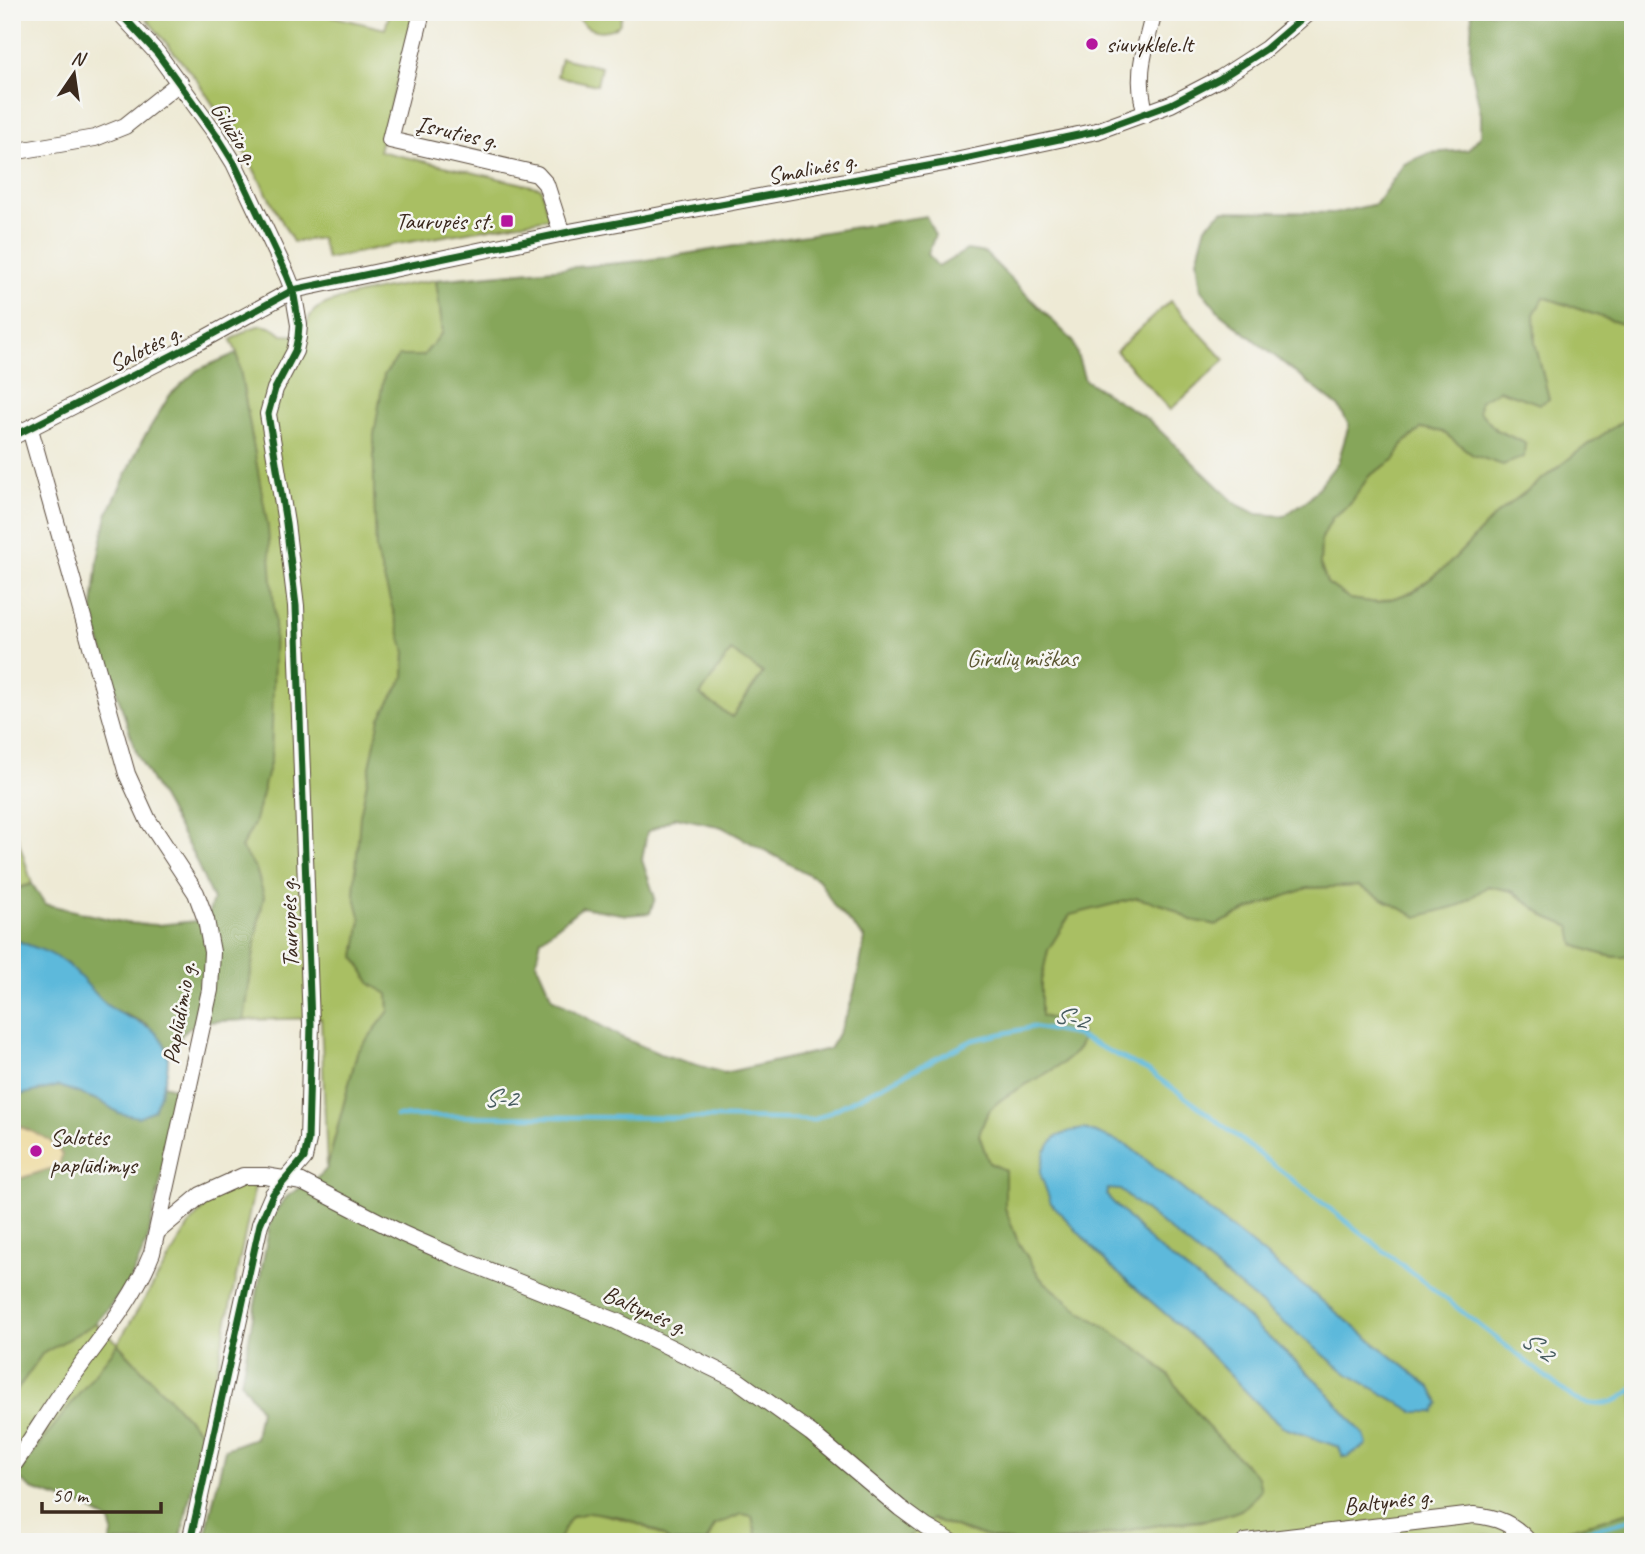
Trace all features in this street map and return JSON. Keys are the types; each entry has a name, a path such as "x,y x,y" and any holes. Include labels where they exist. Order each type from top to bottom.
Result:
{"street":[{"name":"Gilužio g.","path":"119,12 180,82 234,163 293,290"},
{"name":"Įsruties g.","path":"422,12 390,140 537,174 546,184 562,234"},
{"path":"1146,114 1140,96 1139,76 1154,12"},
{"name":"Smalinės g.","path":"293,290 562,234 955,161 1097,131 1171,104 1221,78 1266,49 1309,12"},
{"path":"12,152 95,138 124,126 180,82"},
{"name":"Salotės g.","path":"12,437 202,340 293,290"},
{"name":"Taurupės g.","path":"190,1542 260,1224 273,1194 304,1158 309,1140 309,941 296,606 268,414 271,401 295,351 298,337 299,325 293,290"},
{"name":"Paplūdimio g.","path":"12,1467 73,1375 128,1303 144,1275 158,1231 210,990 212,952 206,920 196,893 148,820 127,774 30,429"},
{"name":"Baltynės g.","path":"158,1231 201,1195 243,1176 286,1179 316,1188 403,1234 616,1321 719,1370 778,1407 900,1508 952,1542"},
{"name":"Baltynės g.","path":"1245,1542 1474,1515 1502,1520 1516,1528 1530,1542"}],"green space":[{"path":"141,12 315,12 385,29 390,12 415,12 379,151 541,188 549,218 327,259 321,238 293,242 245,153 196,79"},
{"path":"576,12 623,12 619,25 601,31 585,25"},
{"name":"Girulių miškas","path":"1472,12 1633,12 1633,324 1622,324 1544,297 1534,314 1535,343 1549,399 1540,404 1499,390 1480,401 1479,411 1496,430 1525,443 1524,457 1503,465 1473,455 1443,432 1422,428 1403,444 1395,459 1369,476 1350,504 1332,518 1321,540 1320,564 1327,583 1350,599 1378,603 1413,592 1448,565 1498,513 1633,414 1633,954 1612,956 1574,945 1571,927 1547,917 1512,891 1488,886 1460,905 1417,917 1358,886 1307,888 1245,911 1217,925 1191,920 1167,906 1137,898 1070,915 1048,950 1041,981 1041,1016 1079,1026 1081,1042 1066,1060 1011,1093 988,1112 979,1135 989,1163 1005,1170 1005,1208 1018,1242 1041,1279 1080,1311 1147,1355 1169,1376 1205,1424 1258,1477 1261,1490 1256,1496 1241,1510 1228,1515 1087,1538 1033,1543 994,1539 933,1519 901,1542 758,1542 752,1516 742,1514 715,1525 706,1542 671,1542 656,1531 621,1517 590,1512 571,1517 557,1542 204,1542 225,1449 255,1438 260,1409 241,1382 270,1223 286,1198 319,1177 327,1168 357,1053 389,1011 388,994 371,984 355,957 361,920 354,893 360,816 380,718 404,677 405,652 376,551 374,435 384,375 399,356 423,356 443,332 436,280 641,261 926,216 935,235 928,254 938,267 967,250 985,253 1073,341 1085,380 1149,420 1236,504 1257,514 1284,516 1310,498 1338,462 1349,425 1339,407 1220,313 1201,290 1197,260 1206,226 1222,211 1337,213 1376,204 1404,164 1429,153 1468,150 1481,135 1481,114 1470,63","holes":["731,651 763,673 732,717 700,695","676,817 722,827 819,880 834,906 865,938 849,1009 829,1049 724,1073 660,1054 621,1037 552,998 536,962 541,939 582,907 627,915 650,913 655,898 642,860 647,832"]},
{"path":"561,58 601,67 597,85 557,76"},
{"path":"436,280 443,332 423,356 394,606 405,652 404,677 380,719 354,893 361,919 355,957 371,984 388,994 389,1011 357,1053 327,1168 321,1018 244,1020 264,896 256,869 241,848 254,824 268,528 237,353 231,340 261,325 273,328 282,335 305,336 310,316 323,305 372,291"},
{"path":"1544,297 1622,324 1633,324 1633,414 1498,513 1448,565 1413,592 1378,603 1350,599 1327,583 1320,564 1321,540 1332,518 1350,504 1369,476 1395,459 1403,444 1422,428 1443,432 1473,455 1525,443 1496,430 1479,411 1480,401 1499,389 1540,404 1549,399 1535,343 1534,314"},
{"path":"1170,301 1225,360 1170,410 1116,351"},
{"path":"237,353 268,528 275,622 271,759 254,824 241,848 256,869 264,896 244,1020 196,1024 184,1032 168,1055 165,1045 147,1024 108,1007 65,962 12,938 12,890 32,884 45,904 126,923 157,925 206,920 213,900 194,856 137,754 92,617 98,559 107,515 142,441 170,395 197,370"},
{"path":"731,650 763,673 732,717 700,695"},
{"path":"12,819 32,884 12,890"},
{"path":"1358,886 1384,899 1460,905 1488,886 1512,891 1547,917 1572,927 1574,945 1612,956 1633,954 1633,1511 1525,1542 1502,1542 1487,1536 1447,1542 1053,1542 1159,1525 1205,1521 1241,1510 1205,1424 1169,1376 1147,1355 1080,1311 1041,1279 1018,1242 1005,1208 1005,1170 989,1163 979,1135 988,1112 998,1101 1075,1053 1079,1026 1041,1016 1041,981 1048,950 1069,915 1137,898 1167,906 1191,920 1217,925 1245,911 1307,888","holes":["1127,1145 1431,1388 1439,1403 1415,1412 1345,1372 1120,1189 1108,1189 1106,1195 1154,1245 1236,1308 1320,1384 1364,1435 1362,1449 1354,1450 1348,1457 1343,1456 1339,1447 1285,1428 1197,1341 1111,1267 1051,1203"]},
{"path":"163,1085 181,1090 147,1242 129,1283 96,1323 42,1354 12,1397 12,1181 38,1173 58,1147 12,1123 12,1102 20,1095 59,1086 100,1101 119,1113 154,1110"},
{"path":"240,1186 255,1186 203,1435 118,1344 12,1480 12,1397 42,1354 96,1323 118,1343 191,1222 214,1197"},
{"path":"118,1344 203,1435 180,1542 110,1542 113,1532 110,1522 86,1507 32,1489 15,1476"},
{"path":"1633,1511 1633,1542 1525,1542"},
{"path":"590,1512 632,1522 671,1542 557,1542 571,1517"},
{"path":"742,1514 752,1516 758,1542 707,1542 715,1525"},
{"path":"932,1519 968,1532 1014,1542 901,1542"},
{"path":"1488,1536 1502,1542 1447,1542"}],"sand":[{"name":"Salotės paplūdimys","path":"12,1123 53,1143 62,1155 59,1166 12,1181"}],"water":[{"path":"12,938 59,959 107,1005 148,1027 161,1039 166,1048 168,1063 154,1110 138,1117 119,1113 100,1101 59,1086 20,1095 12,1102"},
{"path":"1085,1129 1127,1145 1431,1388 1439,1403 1434,1412 1415,1412 1345,1372 1120,1190 1108,1189 1106,1195 1154,1245 1236,1308 1320,1384 1364,1435 1367,1444 1348,1457 1343,1456 1339,1447 1285,1428 1197,1341 1111,1267 1051,1203 1040,1173 1045,1151 1056,1137"}],"waterway":[{"name":"S-2","path":"396,1116 814,1120 973,1040 1033,1027 1076,1035 1147,1070 1199,1107 1573,1398 1604,1404 1619,1399 1633,1389"},
{"path":"1540,1535 1578,1533 1633,1519"},
{"path":"1498,1542 1504,1540"}],"cycle path":[{"path":"119,12 157,53 234,163 287,275 293,290 299,325 295,351 275,389 268,414 296,606 311,1024 308,1140 304,1158 273,1194 260,1224 190,1542"},
{"path":"12,437 202,340 293,290 569,232 955,161 1097,131 1171,104 1221,78 1266,49 1309,12"}],"place":[{"name":"siuvyklele.lt","path":"1092,44"},
{"name":"Taurupės st.","path":"507,221"},
{"name":"Salotės paplūdimys","path":"36,1151"}]}
